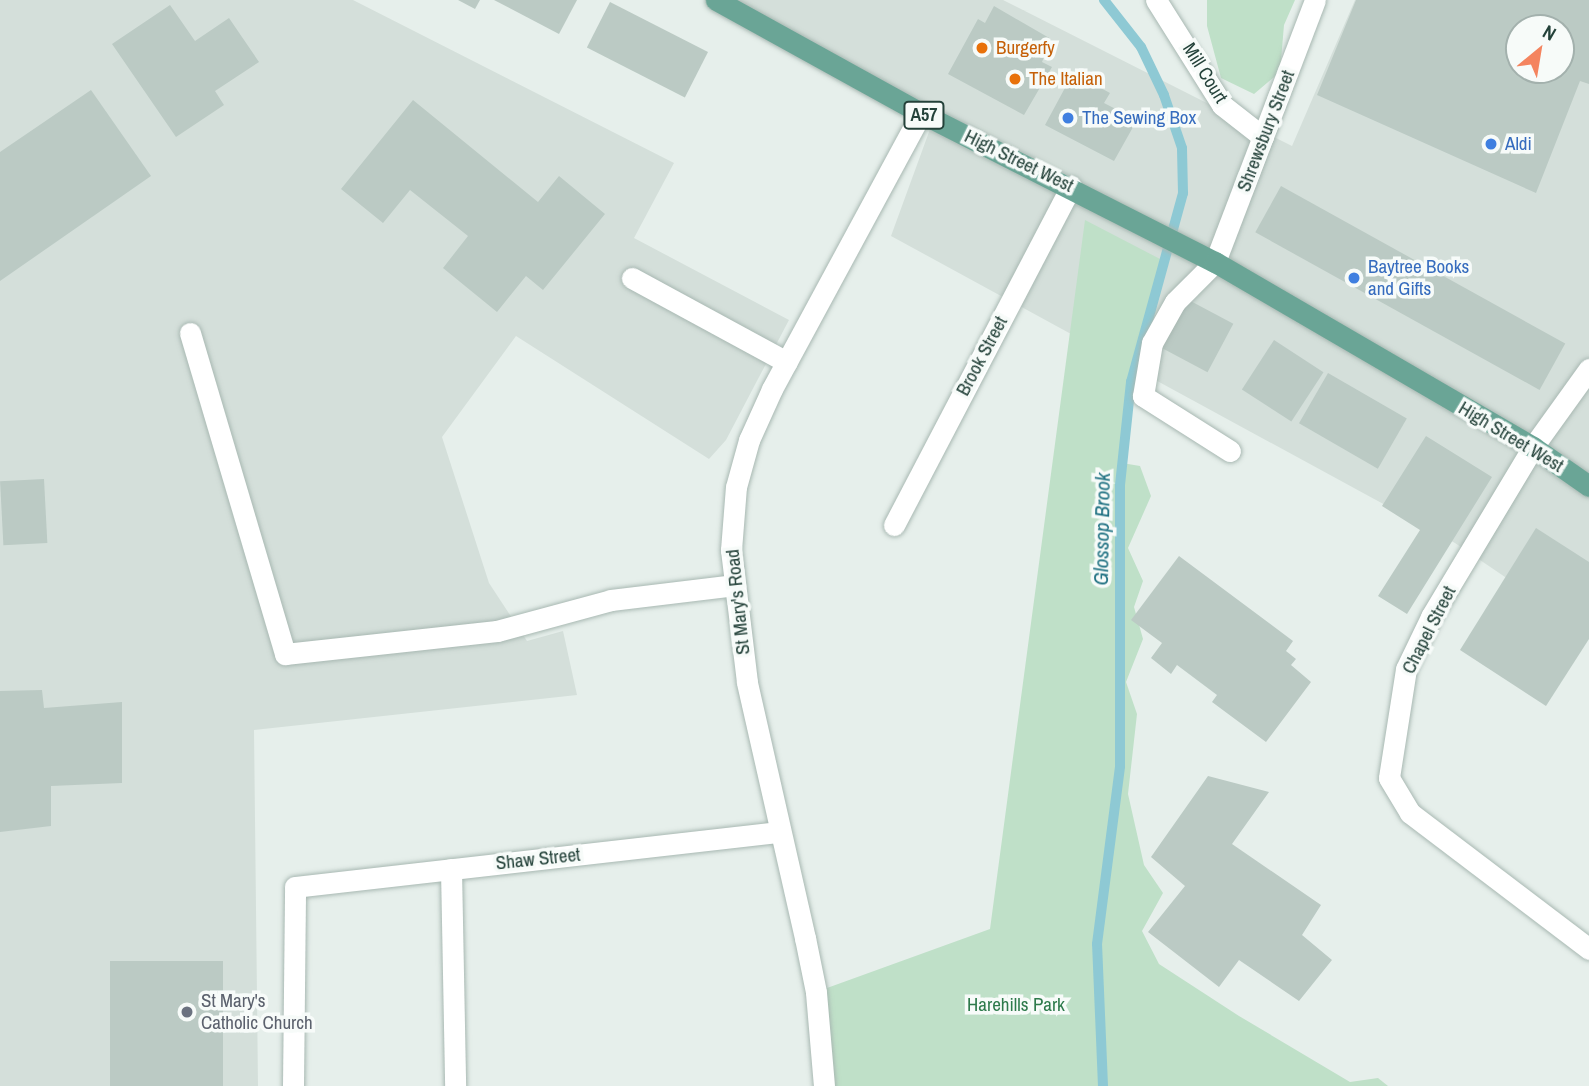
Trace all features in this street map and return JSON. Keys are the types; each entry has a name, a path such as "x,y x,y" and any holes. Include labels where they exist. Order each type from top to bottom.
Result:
{"main road":[{"name":"High Street West","path":"716,0 921,113 1215,262 1534,447 1589,486"}],"street":[{"name":"Mill Court","path":"1156,0 1222,105 1263,138"},
{"name":"Shrewsbury Street","path":"1215,262 1315,0"},
{"name":"St Mary's Road","path":"824,1086 816,992 747,682 731,550 736,487 750,440 787,362 921,113"},
{"name":"Brook Street","path":"894,525 1071,187"},
{"path":"1215,262 1175,302 1152,343 1143,396 1230,451"},
{"path":"632,278 787,362"},
{"path":"190,333 285,654 497,631 611,600 735,585"},
{"name":"Chapel Street","path":"1589,369 1534,447 1431,617 1406,669 1389,778 1410,813 1589,949"},
{"name":"Shaw Street","path":"293,1086 295,887 780,832"},
{"path":"451,869 455,1086"}],"shaded area":[{"path":"0,0 353,0 674,163 634,238 789,320 726,440 709,459 516,336 442,437 489,583 527,641 563,631 577,695 254,730 258,1086 0,1086"},
{"path":"734,0 1003,0 1292,146 1355,0 1589,0 1589,634 1455,543 891,236 937,110"}],"green space":[{"path":"1207,0 1295,0 1284,25 1280,72 1254,94 1221,78 1207,26"},
{"name":"Harehills Park","path":"1085,220 1162,260 1131,382 1122,463 1140,466 1151,496 1128,548 1143,581 1134,607 1143,639 1126,682 1137,714 1128,794 1144,865 1163,893 1142,931 1159,964 1239,1016 1350,1082 1378,1078 1388,1086 824,1086 816,992 990,929"}],"building":[{"path":"458,0 480,0 475,9"},
{"path":"494,0 577,0 559,34"},
{"name":"Aldi","path":"1356,0 1589,0 1589,84 1580,81 1536,193 1317,95"},
{"path":"610,2 708,52 685,97 587,47"},
{"path":"170,5 195,41 229,18 259,62 215,91 224,105 176,137 112,44"},
{"path":"994,6 1051,39 1042,62 1052,67 1024,115 948,74 978,19 985,23"},
{"path":"1073,73 1110,93 1104,103 1137,120 1114,161 1045,125"},
{"path":"91,90 151,176 0,281 0,152"},
{"path":"413,100 538,202 559,176 605,214 543,290 526,276 497,312 443,268 468,236 410,190 383,223 341,189"},
{"path":"1281,186 1565,344 1540,390 1255,232"},
{"path":"1183,297 1233,324 1208,372 1157,346"},
{"path":"1274,340 1323,372 1291,422 1242,389"},
{"path":"1328,373 1407,418 1378,469 1299,423"},
{"path":"1426,436 1492,477 1407,614 1378,596 1420,530 1382,506"},
{"path":"44,479 47,543 3,545 0,481"},
{"path":"1536,528 1589,562 1589,639 1546,706 1460,650"},
{"path":"1179,556 1293,641 1286,651 1296,659 1291,665 1311,682 1266,742 1212,702 1217,695 1177,665 1171,674 1151,658 1162,643 1131,620"},
{"path":"42,690 44,708 122,702 122,783 51,786 51,826 0,832 0,691"},
{"path":"1208,776 1269,792 1232,844 1321,905 1302,935 1332,960 1299,1001 1239,960 1219,987 1148,932 1185,886 1151,857"},
{"path":"110,961 223,961 223,1086 110,1086"}],"waterway":[{"name":"Glossop Brook","path":"1103,1086 1097,944 1120,766 1120,485 1131,382 1183,193 1182,148 1164,95 1141,47 1104,0"}],"place":[{"name":"Burgerfy","path":"982,48"},
{"name":"The Italian","path":"1015,79"},
{"name":"The Sewing Box","path":"1068,118"},
{"name":"Aldi","path":"1491,144"},
{"name":"Baytree Books and Gifts","path":"1354,278"},
{"name":"St Mary's Catholic Church","path":"187,1012"}]}
